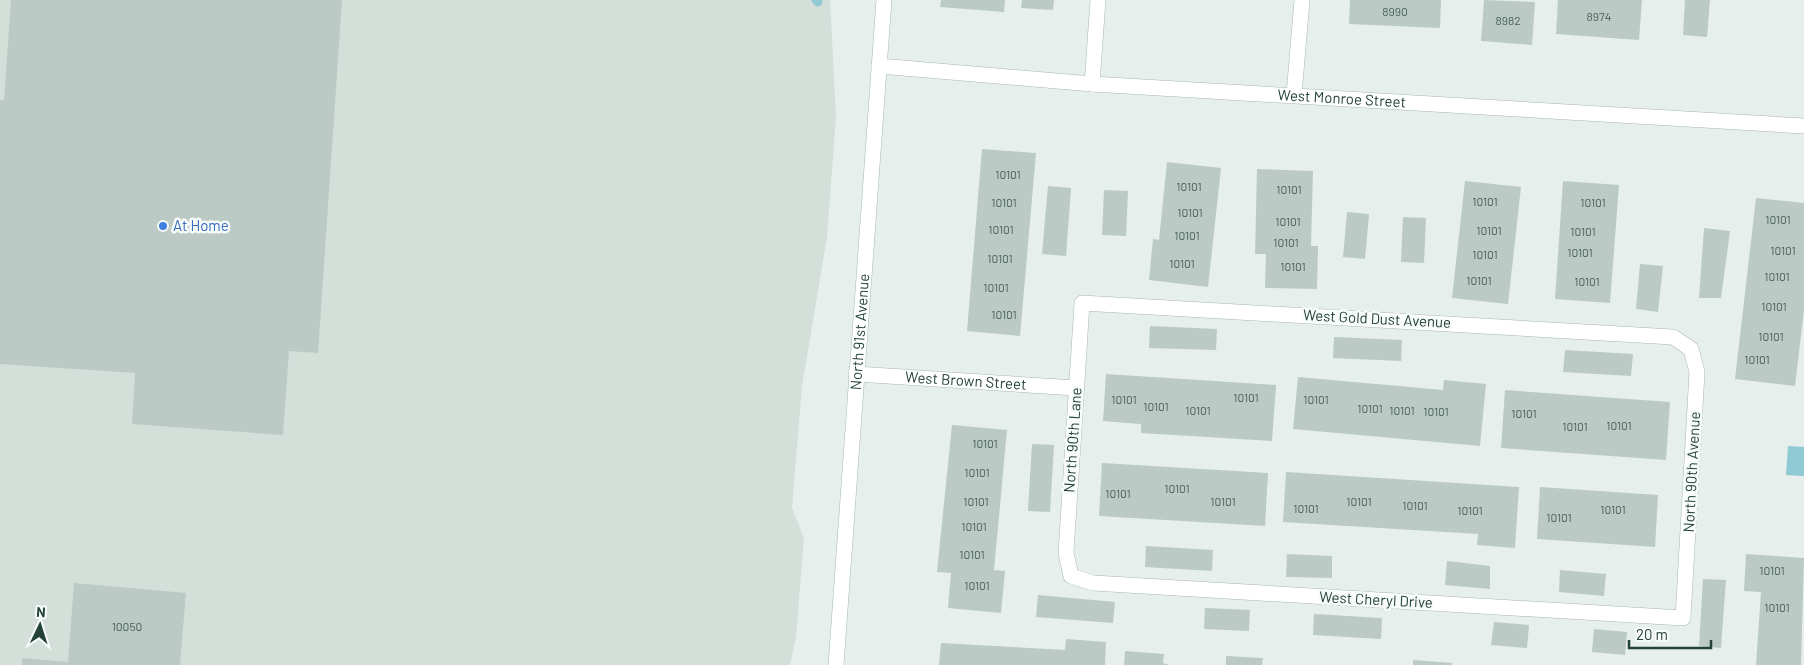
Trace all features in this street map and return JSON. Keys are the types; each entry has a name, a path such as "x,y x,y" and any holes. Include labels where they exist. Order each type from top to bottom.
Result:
{"street":[{"name":"North 91st Avenue","path":"836,665 884,0"},
{"path":"1092,84 1098,0"},
{"path":"1294,95 1302,0"},
{"name":"West Monroe Street","path":"878,66 1092,84 1804,126"},
{"name":"West Gold Dust Avenue","path":"1082,303 1673,337"},
{"name":"North 90th Lane","path":"1071,576 1066,553 1082,303"},
{"name":"North 90th Avenue","path":"1673,337 1691,349 1697,372 1683,618"},
{"name":"West Brown Street","path":"856,374 1076,388"},
{"name":"West Cheryl Drive","path":"1071,576 1093,583 1683,618"}],"shaded area":[{"path":"0,0 830,0 836,117 827,237 802,386 792,508 804,538 796,637 790,665 0,665"}],"water":[{"path":"1788,446 1804,447 1804,476 1786,475"}],"building":[{"name":"At Home","path":"11,0 342,0 318,353 289,351 283,435 132,424 135,373 0,364 0,100 4,100"},
{"path":"941,0 1005,0 1004,12 940,7"},
{"path":"1022,0 1054,0 1053,10 1021,8"},
{"path":"1350,0 1441,0 1440,28 1349,24"},
{"path":"1484,0 1535,2 1532,45 1481,41"},
{"path":"1558,0 1642,0 1639,40 1556,34"},
{"path":"1685,0 1710,0 1707,37 1683,35"},
{"path":"982,149 1036,153 1020,336 967,331"},
{"path":"1167,162 1221,168 1208,287 1149,280 1153,239 1159,240"},
{"path":"1257,169 1313,171 1311,246 1318,246 1317,289 1265,288 1266,254 1255,254"},
{"path":"1465,181 1521,187 1508,304 1452,298"},
{"path":"1563,181 1619,185 1610,303 1555,299"},
{"path":"1048,186 1071,188 1066,256 1042,254"},
{"path":"1104,190 1128,191 1126,236 1102,235"},
{"path":"1756,198 1804,203 1804,310 1795,386 1735,379"},
{"path":"1347,212 1369,214 1365,259 1343,257"},
{"path":"1403,217 1426,218 1424,263 1401,262"},
{"path":"1704,228 1730,231 1721,298 1699,298"},
{"path":"1640,264 1663,266 1658,312 1636,309"},
{"path":"1150,326 1217,329 1216,350 1149,348"},
{"path":"1334,337 1402,340 1401,361 1333,358"},
{"path":"1565,350 1633,354 1631,376 1563,372"},
{"path":"1106,374 1276,385 1272,441 1141,433 1141,424 1103,421"},
{"path":"1298,377 1443,390 1444,380 1486,384 1480,446 1293,429"},
{"path":"1505,390 1670,402 1666,460 1501,448"},
{"path":"952,425 1007,430 994,570 1005,571 1001,613 948,608 951,573 937,572"},
{"path":"1032,444 1054,445 1050,512 1028,511"},
{"path":"1102,463 1268,473 1265,526 1099,516"},
{"path":"1286,472 1519,487 1515,548 1477,545 1478,534 1283,522"},
{"path":"1540,487 1658,495 1655,547 1537,539"},
{"path":"1146,546 1213,550 1212,571 1145,567"},
{"path":"1287,554 1332,556 1332,578 1286,577"},
{"path":"1746,554 1804,558 1801,665 1756,665 1761,592 1744,591"},
{"path":"1447,561 1490,566 1490,589 1445,585"},
{"path":"1560,570 1606,574 1604,596 1559,592"},
{"path":"1703,579 1726,580 1721,648 1699,646"},
{"path":"74,583 186,593 180,665 22,665 22,658 68,662"},
{"path":"1038,595 1115,602 1113,623 1036,617"},
{"path":"1205,608 1250,610 1249,631 1204,629"},
{"path":"1314,614 1382,618 1381,639 1313,635"},
{"path":"1494,622 1529,625 1527,648 1491,645"},
{"path":"1594,629 1627,632 1625,655 1592,652"},
{"path":"1066,639 1106,642 1105,665 939,665 941,643 1065,650"},
{"path":"1125,651 1164,654 1163,663 1169,665 1124,665"},
{"path":"1226,656 1263,658 1262,665 1226,665"},
{"path":"1413,660 1452,663 1452,665 1413,665"}],"place":[{"name":"At Home","path":"163,226"}]}
